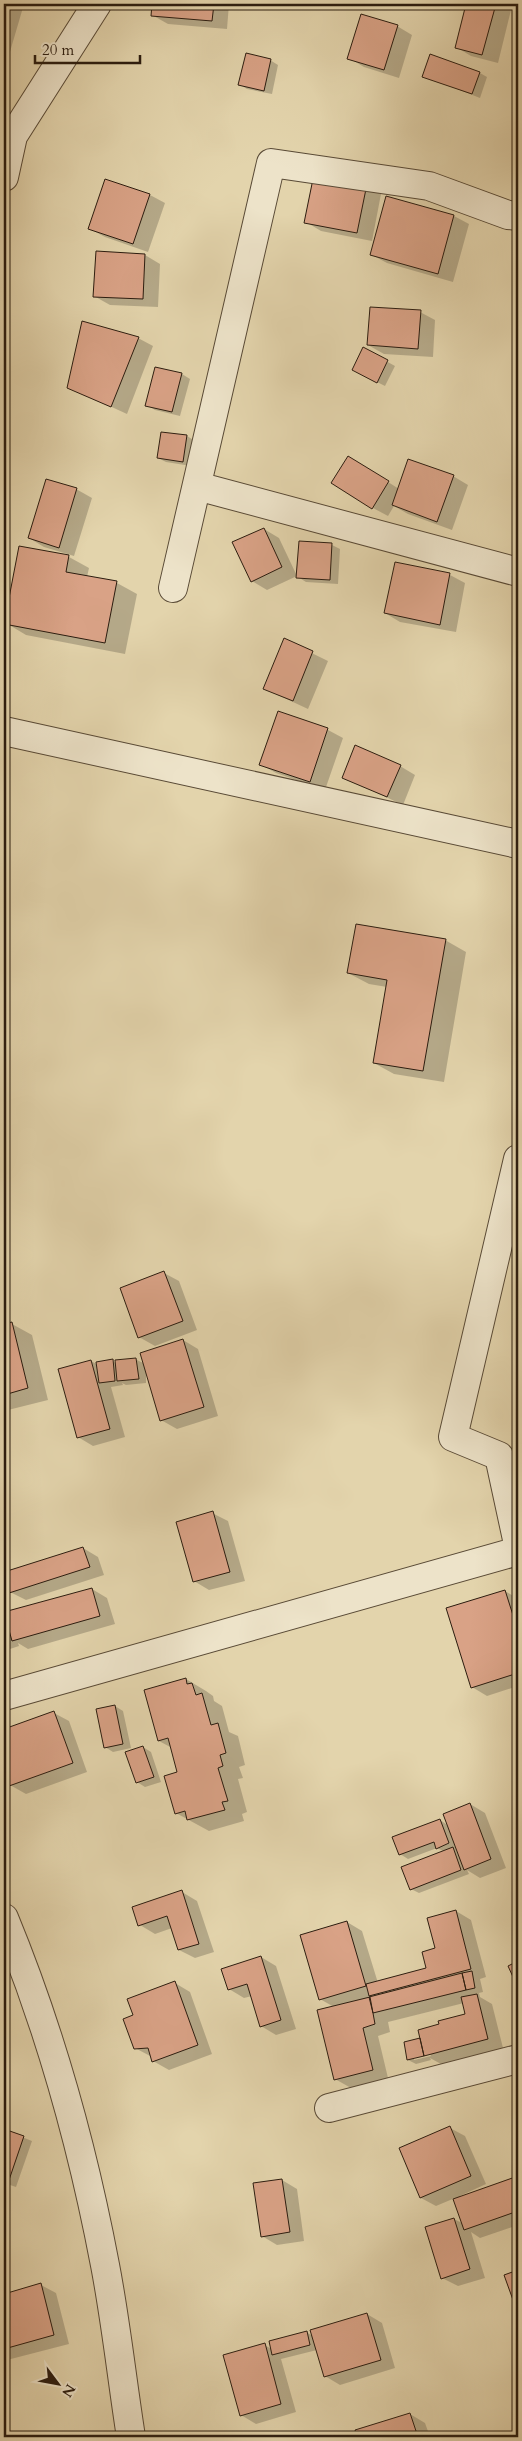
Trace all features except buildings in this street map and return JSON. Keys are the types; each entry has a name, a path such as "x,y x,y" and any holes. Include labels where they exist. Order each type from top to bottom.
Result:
{"street":[{"path":"4,177 13,136 97,4"},
{"path":"173,588 271,163 429,186 508,215 518,216"},
{"path":"197,486 518,572"},
{"path":"4,731 518,844"},
{"path":"518,1159 452,1437 499,1456 518,1544"},
{"path":"4,1696 518,1551"},
{"path":"4,1918 25,1969 68,2106 105,2266 131,2437"},
{"path":"329,2108 518,2059"}]}
